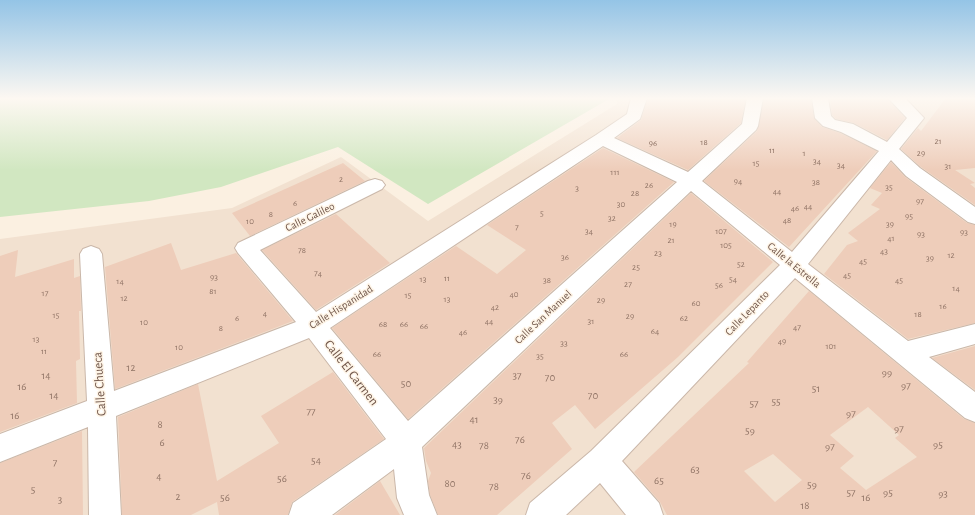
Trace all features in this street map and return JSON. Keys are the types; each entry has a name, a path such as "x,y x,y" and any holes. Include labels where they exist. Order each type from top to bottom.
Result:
{"street":[{"name":"Calle Hispanidad","path":"0,448 314,326 602,139 626,122"},
{"name":"Calle San Manuel","path":"305,515 406,442 691,181 750,126 751,122"},
{"path":"828,122 847,128 890,150 913,172 975,217"},
{"name":"Calle Lepanto","path":"542,515 602,461 794,266 913,122"},
{"name":"Calle la Estrella","path":"602,139 691,181 794,266 975,409"},
{"name":"Calle Galileo","path":"246,248 375,186"},
{"name":"Calle El Carmen","path":"246,248 314,326 406,442"},
{"name":"Calle Chueca","path":"91,254 102,409 105,515"},
{"path":"904,353 975,334"},
{"path":"406,442 413,498 421,515"},
{"path":"602,461 647,515"}],"shaded area":[{"path":"588,122 975,122 975,515 0,515 0,239 232,208 341,157 428,221"}],"green space":[{"path":"0,122 569,122 428,204 338,147 221,187 149,201 0,217"}],"building":[{"path":"638,122 741,122 688,170 617,138"},
{"path":"759,122 818,122 822,127 840,133 877,151 789,247 704,181 757,131"},
{"path":"850,122 902,122 887,140"},
{"path":"928,122 975,122 975,168 955,170 975,183 970,184 975,188 975,205 921,167 901,149 918,128 921,131"},
{"path":"603,148 674,182 408,419 332,328 456,246 497,274 526,250 487,225"},
{"path":"891,162 905,177 967,223 975,225 975,323 908,339 824,274 847,245 858,241 848,233 880,209 871,205 882,193 870,188"},
{"path":"343,163 365,181 250,236 232,213"},
{"path":"691,193 773,262 678,357 595,429 575,405 552,423 572,449 497,515 438,515 430,495 428,481 431,473 426,461 424,448"},
{"path":"336,214 390,263 316,310 262,250"},
{"path":"171,243 181,270 236,253 293,321 115,389 105,267"},
{"path":"18,250 15,277 74,259 74,278 80,276 81,311 79,311 80,359 76,361 77,403 0,432 0,256"},
{"path":"809,291 964,419 975,423 975,515 667,515 660,502 634,472 749,363 747,362","holes":["868,407 899,435 895,438 917,457 866,490 840,468 854,456 830,435","773,454 802,480 775,502 744,471"]},
{"path":"975,346 975,390 932,358"},
{"path":"333,372 384,439 292,502 288,515 219,515 217,502 191,515 122,515 118,417 198,384 217,481 279,443 261,416"},
{"path":"82,431 83,515 0,515 0,463"},
{"path":"380,481 400,515 335,515"}]}
